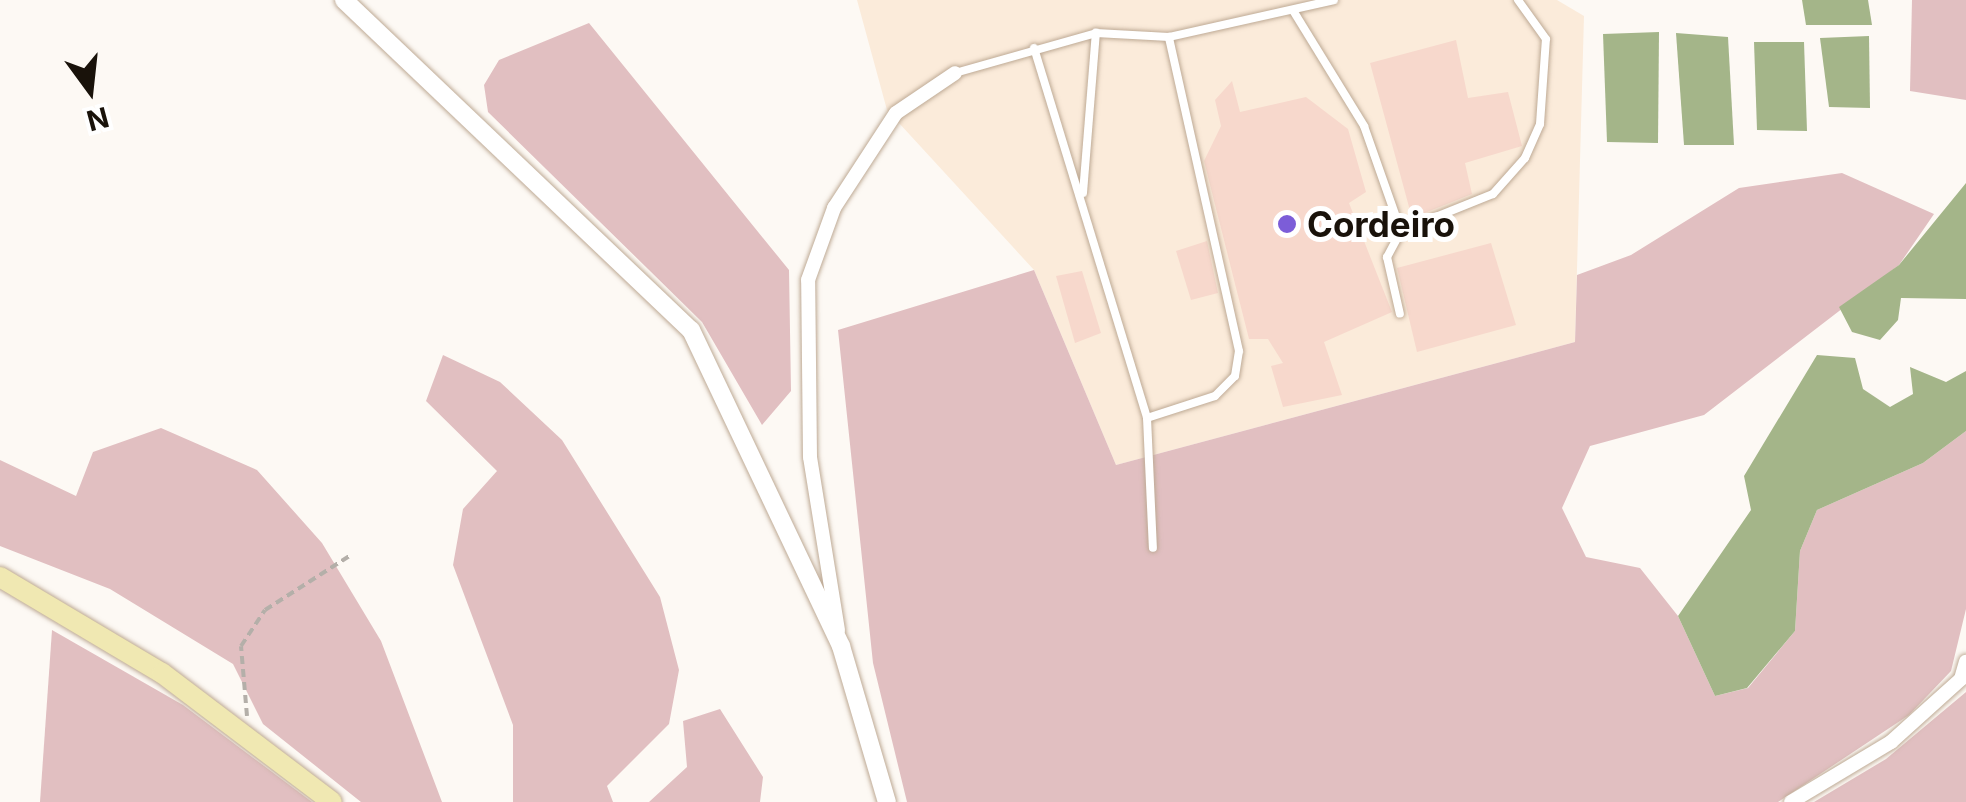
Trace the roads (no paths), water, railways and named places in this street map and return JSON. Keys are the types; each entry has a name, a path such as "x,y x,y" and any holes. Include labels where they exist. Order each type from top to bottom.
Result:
{"main road":[{"path":"0,577 40,593 246,736 332,802"}],"street":[{"path":"344,0 691,330 841,646"},
{"path":"887,802 841,646 810,457 808,280 834,208 896,113 955,73"},
{"path":"1790,802 1890,742 1962,679 1966,662"}],"lane":[{"path":"955,73 1096,33 1169,37 1334,0"},
{"path":"1400,314 1387,257 1400,232 1493,194 1525,158 1540,124 1546,39 1518,0"},
{"path":"1294,12 1364,126 1400,232"},
{"path":"1083,196 1096,33"},
{"path":"1148,418 1215,396 1234,376 1239,351 1169,37"},
{"path":"1034,48 1083,196 1148,418 1152,548"}],"place":[{"name":"Cordeiro","path":"1287,224"}]}
